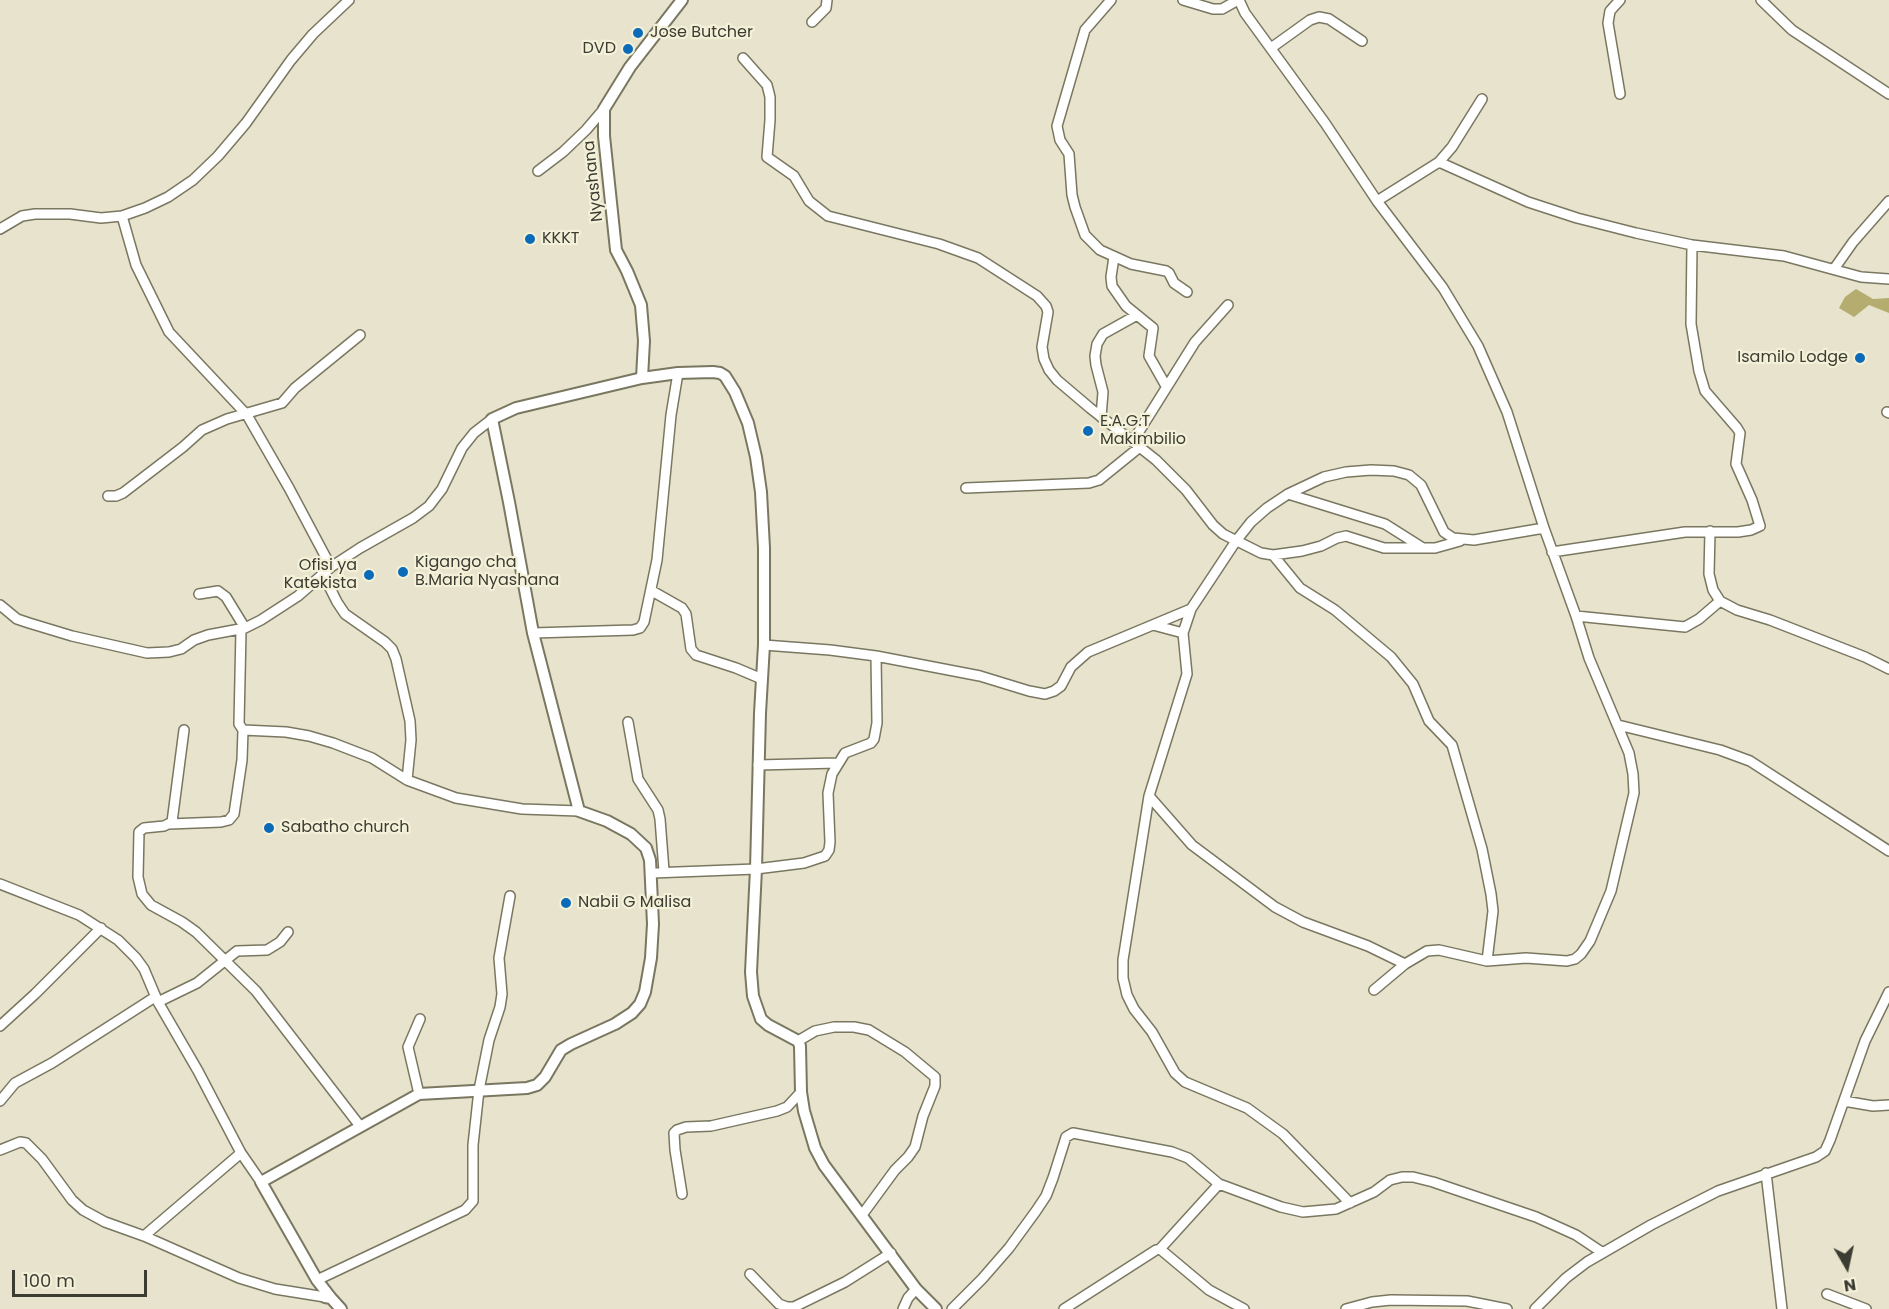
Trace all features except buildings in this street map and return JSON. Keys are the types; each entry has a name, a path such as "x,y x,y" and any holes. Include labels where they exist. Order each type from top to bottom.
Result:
{"street":[{"path":"0,229 22,216 35,214 70,214 101,218 122,216 168,197 193,180 218,156 246,123 291,60 313,34 349,0"},
{"path":"538,171 570,145 604,109 630,68 682,0"},
{"path":"812,22 826,8 827,0"},
{"path":"1111,0 1085,30 1057,126 1060,140 1069,154 1072,195 1085,235 1100,250 1131,264 1166,271 1174,283 1187,292"},
{"path":"1183,0 1213,9 1222,9 1238,0 1377,201 1443,288 1478,346 1507,412 1593,669 1629,753 1634,793 1611,891 1590,941 1581,954 1567,961 1526,958 1487,961 1439,950 1426,951 1405,964 1374,990"},
{"path":"1620,0 1610,11 1608,23 1620,94"},
{"path":"1761,0 1792,30 1889,94"},
{"path":"1271,48 1310,20 1319,17 1329,19 1362,41"},
{"path":"743,58 766,85 770,97 767,157 794,176 809,201 828,216 939,244 978,258 1037,296 1048,312 1042,347 1044,360 1049,370 1101,417 1137,444 1179,483 1223,534 1262,554 1273,555 1302,551 1346,537 1384,548 1435,548 1462,540 1544,528"},
{"path":"1377,201 1438,162 1463,131 1482,99"},
{"name":"Nyashana","path":"604,109 604,136 616,250 641,305 644,341 642,378"},
{"path":"1438,162 1538,205 1626,231 1692,245 1784,256 1862,277 1889,279"},
{"path":"1834,269 1853,242 1889,201"},
{"path":"122,216 136,265 169,332 247,415 331,567"},
{"path":"1552,552 1685,532 1738,532 1760,526 1752,500 1736,464 1740,434 1705,391 1699,371 1691,324 1692,245"},
{"path":"1114,257 1111,277 1113,286 1126,306 1153,327 1149,356 1166,386"},
{"path":"966,488 1089,483 1099,480 1137,444 1166,386 1195,342 1227,304"},
{"path":"1101,417 1103,392 1095,356 1098,344 1103,334 1137,315"},
{"path":"108,496 123,493 202,430 227,419 282,403 295,388 360,335"},
{"path":"0,605 17,619 72,636 147,653 181,649 207,635 243,629 261,620 298,596 331,567 413,518 429,506 442,489 462,448 474,433 492,419 516,408 642,378 678,373 713,372 725,376 735,392 748,423 756,457 761,492 764,548 764,645 751,972 753,996 758,1011 768,1025 798,1041 801,1052 801,1092 814,1148 824,1165 916,1289 936,1309"},
{"path":"533,633 633,630 640,628 644,622 657,560 671,416 678,373"},
{"path":"492,419 533,633 579,812"},
{"path":"1350,1203 1283,1134 1248,1108 1185,1082 1175,1073 1152,1032 1126,995 1123,960 1149,796 1161,750 1185,681 1187,666 1183,633 1191,609 1236,541 1251,522 1267,508 1288,494 1324,477 1346,472 1394,471 1409,475 1421,485 1444,532 1453,538 1462,540"},
{"path":"1288,494 1385,524 1423,548"},
{"path":"1710,531 1709,574 1713,590 1720,601 1737,610 1770,620 1865,657 1889,669"},
{"path":"1273,555 1300,588 1342,616 1391,657 1413,684 1429,721 1452,745 1482,849 1491,894 1493,911 1487,961"},
{"path":"323,574 336,602 345,614 392,649 410,721 411,740 407,780"},
{"path":"199,594 218,591 226,597 243,629 239,724 243,730 242,760 234,814 229,820 221,822 170,824 144,828 139,832 138,877 142,894 151,905 196,932 226,961 270,1008 360,1126"},
{"path":"652,591 682,608 686,614 691,649 696,655 762,679"},
{"path":"1576,616 1686,627 1720,601"},
{"path":"764,645 876,656 980,676 1029,691 1045,693 1054,692 1061,686 1071,667 1088,652 1191,609"},
{"path":"1153,625 1183,633"},
{"path":"652,873 756,869 820,860 825,856 830,842 828,793 832,774 845,753 871,743 874,739 877,723 876,656"},
{"path":"628,722 638,779 658,810 664,871"},
{"path":"1618,725 1720,750 1750,761 1889,851"},
{"path":"170,824 184,730"},
{"path":"243,730 286,732 333,743 372,758 407,780 456,798 522,809 579,812 607,821 632,834 646,848 651,860 652,873 651,958 645,992 640,1004 632,1013 615,1024 561,1050 545,1077 537,1085 526,1088 419,1094 261,1182"},
{"path":"758,765 837,763"},
{"path":"1149,796 1192,845 1275,907 1303,922 1368,946 1405,964"},
{"path":"0,884 79,915 118,940 136,958 144,969 157,1000 241,1153 261,1182 328,1298 341,1309"},
{"path":"317,1280 470,1206 473,1201 473,1145 478,1090 489,1040 500,1007 502,994 500,958 510,896"},
{"path":"0,1026 101,928"},
{"path":"0,1101 15,1083 157,1000 197,983 237,951 260,951 273,947 288,932"},
{"path":"1535,1309 1566,1278 1603,1252 1651,1225 1718,1191 1816,1157 1825,1151 1865,1041 1889,992"},
{"path":"419,1094 408,1047 420,1018"},
{"path":"798,1041 815,1031 834,1027 869,1030 905,1053 934,1077 934,1086 915,1147 862,1215"},
{"path":"682,1194 674,1133 677,1130 686,1127 711,1126 777,1111 787,1107 801,1092"},
{"path":"1844,1101 1874,1106 1889,1105"},
{"path":"952,1309 1009,1248 1036,1211 1046,1196 1066,1137 1073,1133 1173,1152 1188,1158 1219,1184 1281,1207 1303,1212 1322,1211 1350,1203 1374,1192 1390,1180 1413,1177 1536,1217 1576,1235 1603,1252"},
{"path":"0,1150 26,1143 42,1159 60,1186 83,1210 105,1222 144,1236 239,1278 275,1289 328,1298"},
{"path":"144,1236 241,1153"},
{"path":"1766,1173 1782,1309"},
{"path":"1064,1309 1160,1249 1219,1184"},
{"path":"1160,1249 1209,1290 1244,1309"},
{"path":"750,1274 779,1304 794,1307 845,1282 891,1253"},
{"path":"903,1309 908,1298 916,1289"},
{"path":"1827,1294 1866,1309"},
{"path":"1346,1309 1391,1300 1467,1301 1507,1309"}],"shaded area":[{"path":"1856,289 1873,299 1889,298 1889,313 1869,305 1854,317 1839,308 1845,297"}],"place":[{"name":"Jose Butcher","path":"638,33"},
{"name":"DVD","path":"628,49"},
{"name":"KKKT","path":"530,239"},
{"name":"Isamilo Lodge","path":"1860,358"},
{"name":"E.A.G.T Makimbilio","path":"1088,431"},
{"name":"Kigango cha B.Maria Nyashana","path":"403,572"},
{"name":"Ofisi ya Katekista","path":"369,575"},
{"name":"Sabatho church","path":"269,828"},
{"name":"Nabii G Malisa","path":"566,903"}]}
